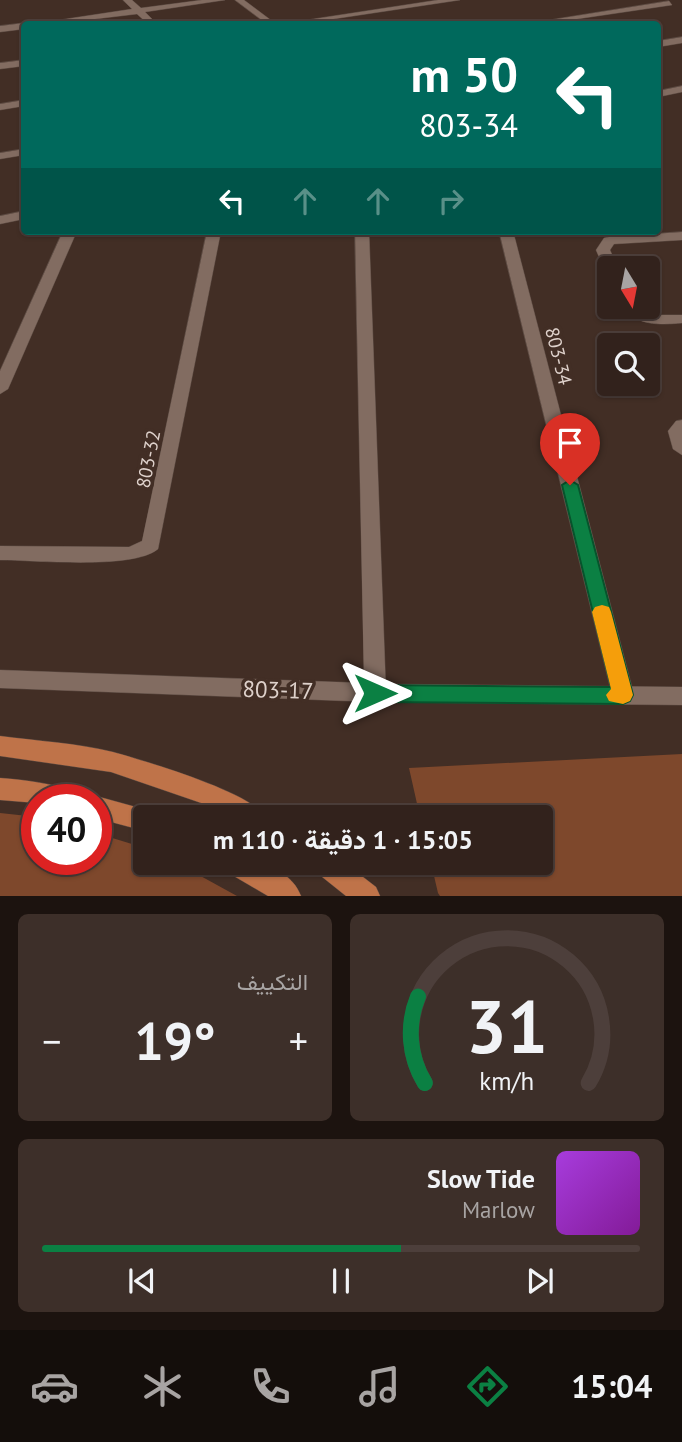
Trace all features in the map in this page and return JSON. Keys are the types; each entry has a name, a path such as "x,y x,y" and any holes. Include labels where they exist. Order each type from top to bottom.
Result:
{"main road":[{"path":"0,746 111,762 218,798 231,805"},
{"path":"0,789 21,791"},
{"path":"112,811 133,817"},
{"path":"259,875 288,896"},
{"path":"340,875 367,896"}],"street":[{"path":"127,0 150,21"},
{"path":"61,21 221,0"},
{"path":"239,0 268,21"},
{"path":"306,21 456,0"},
{"path":"547,21 666,1 682,8"},
{"path":"0,29 21,26"},
{"path":"661,44 682,40"},
{"path":"0,66 21,63"},
{"path":"661,93 682,89"},
{"path":"0,107 21,104"},
{"path":"0,156 21,152"},
{"path":"0,220 21,216"},
{"path":"0,389 68,235"},
{"name":"803-32","path":"0,553 129,554 151,544 213,235"},
{"path":"362,235 375,693"},
{"name":"803-34","path":"507,235 623,695"},
{"path":"606,256 603,250 609,241 682,236"},
{"path":"660,319 682,319"},
{"path":"682,425 677,431 682,449"},
{"name":"803-17","path":"0,679 375,693 682,696"}],"shaded area":[{"path":"682,754 682,896 440,896 434,875 553,875 553,805 417,805 409,768"},
{"path":"0,813 21,815 21,875 112,875 112,838 133,844 133,875 199,875 237,896 0,896"}],"slow traffic":[{"path":"602,612 623,695 616,695"}],"route":[{"path":"375,693 623,695 570,485"}]}
